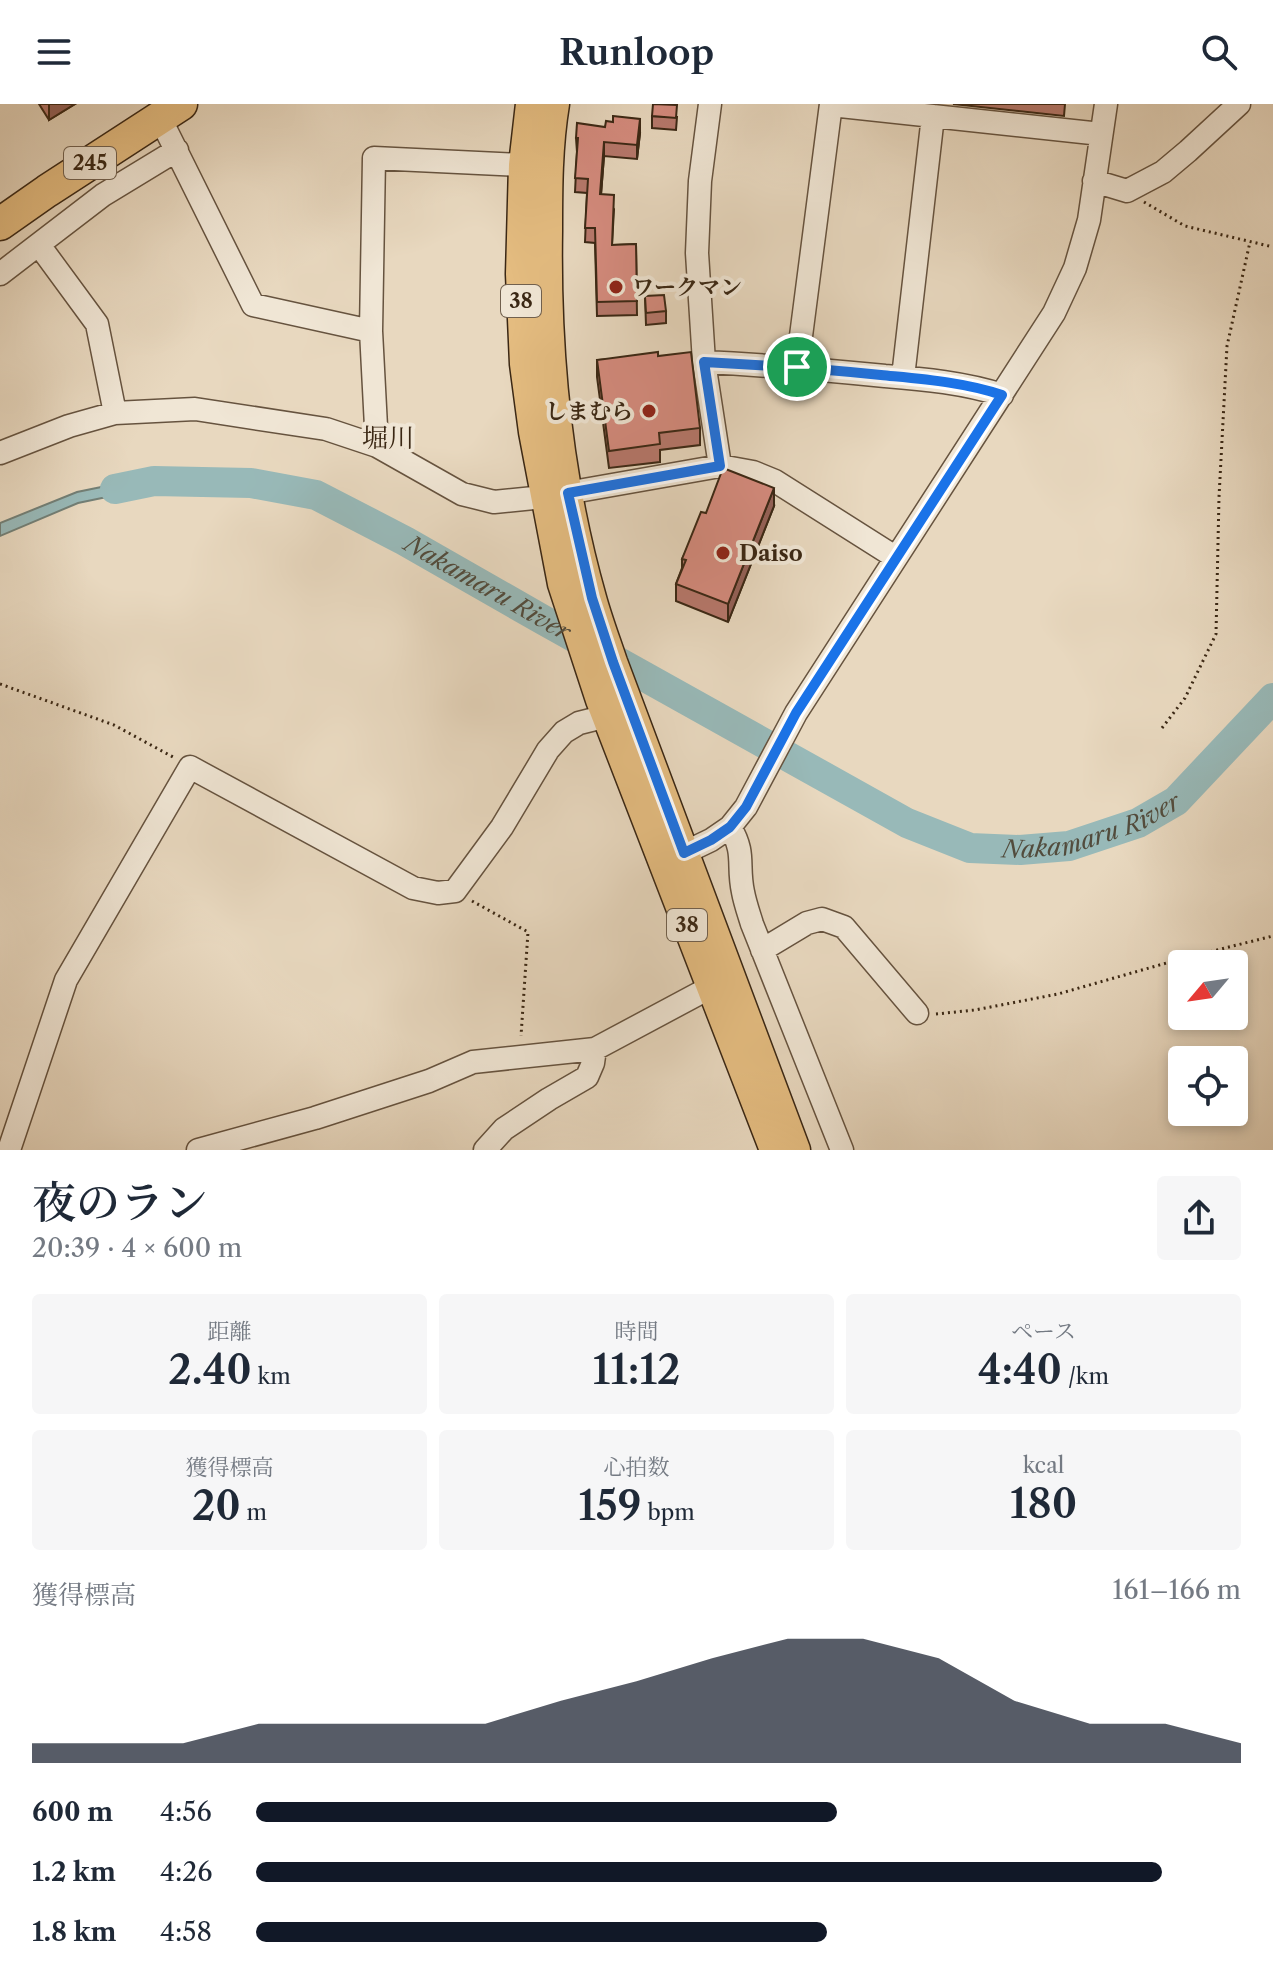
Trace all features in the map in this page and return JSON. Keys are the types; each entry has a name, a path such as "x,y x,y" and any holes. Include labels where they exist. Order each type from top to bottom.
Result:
{"highway":[{"name":"245","path":"0,198 161,109"},
{"name":"245","path":"0,224 161,109"}],"main road":[{"name":"38","path":"530,104 523,165 520,274 524,364 533,432 636,724 796,1150"},
{"name":"38","path":"555,104 549,166 547,271 552,378 558,427 556,495 562,584 604,708 774,1150"}],"street":[{"path":"710,104 700,181 697,253 704,362 720,466"},
{"path":"797,367 831,104 1101,134"},
{"path":"684,853 730,827 746,807 796,713 1054,313 1075,268 1089,220 1106,104"},
{"path":"1094,181 1127,191 1163,172 1239,104"},
{"path":"161,109 177,150 253,305 371,331"},
{"path":"903,377 933,116"},
{"path":"0,274 103,195 177,150"},
{"path":"377,446 371,331 374,158 523,165"},
{"path":"39,245 97,324 115,413"},
{"path":"704,362 903,377 982,388 1002,395"},
{"path":"0,453 69,426 115,413 195,409 326,429 377,446 462,494 494,502 556,495 720,466 753,472 775,481 895,557"},
{"path":"9,1150 66,980 190,767 413,888 438,893 455,891 502,827 548,750 564,732 604,708"},
{"path":"730,827 741,854 742,889 752,924 842,1150"},
{"path":"762,950 807,923 822,919 844,927 917,1013"},
{"path":"198,1150 315,1118 429,1081 473,1062 595,1049 711,987"},
{"path":"485,1150 504,1129 587,1077 595,1049"}],"path":[{"path":"1127,191 1185,226 1273,247"},
{"path":"1162,728 1185,698 1216,634 1227,346 1250,242"},
{"path":"0,684 114,725 190,767"},
{"path":"455,891 528,932 520,1056"},
{"path":"917,1013 975,1010 1058,994 1273,936"}],"water":[{"path":"155,476 155,487 78,503 0,536 0,523 77,492"}],"building":[{"path":"653,104 677,105 676,118 652,116"},
{"path":"613,116 640,119 637,145 604,142 600,194 614,195 612,245 636,244 637,301 597,302 595,228 585,228 588,179 575,178 577,123 605,127 606,121 613,122"},
{"path":"664,295 666,311 646,313 645,296"},
{"name":"しまむら","path":"658,352 658,356 691,352 700,428 659,433 660,444 609,451 597,360"},
{"name":"Daiso","path":"723,468 774,488 728,604 676,584 686,560 682,559 701,512 706,513"}],"waterway":[{"name":"Nakamaru River","path":"115,489 154,481 251,483 316,495 405,541 907,823 970,848 1020,850 1069,846 1138,823 1176,801 1273,698"}],"place":[{"name":"ワークマン","path":"616,287"},
{"name":"しまむら","path":"649,411"},
{"name":"Daiso","path":"723,553"}],"district":[{"name":"堀川","path":"388,438"}],"route":[{"path":"704,362 797,367 903,377 982,388 1002,395 796,713 746,807 730,827 684,853 592,598 568,493 720,466 704,362"}]}
